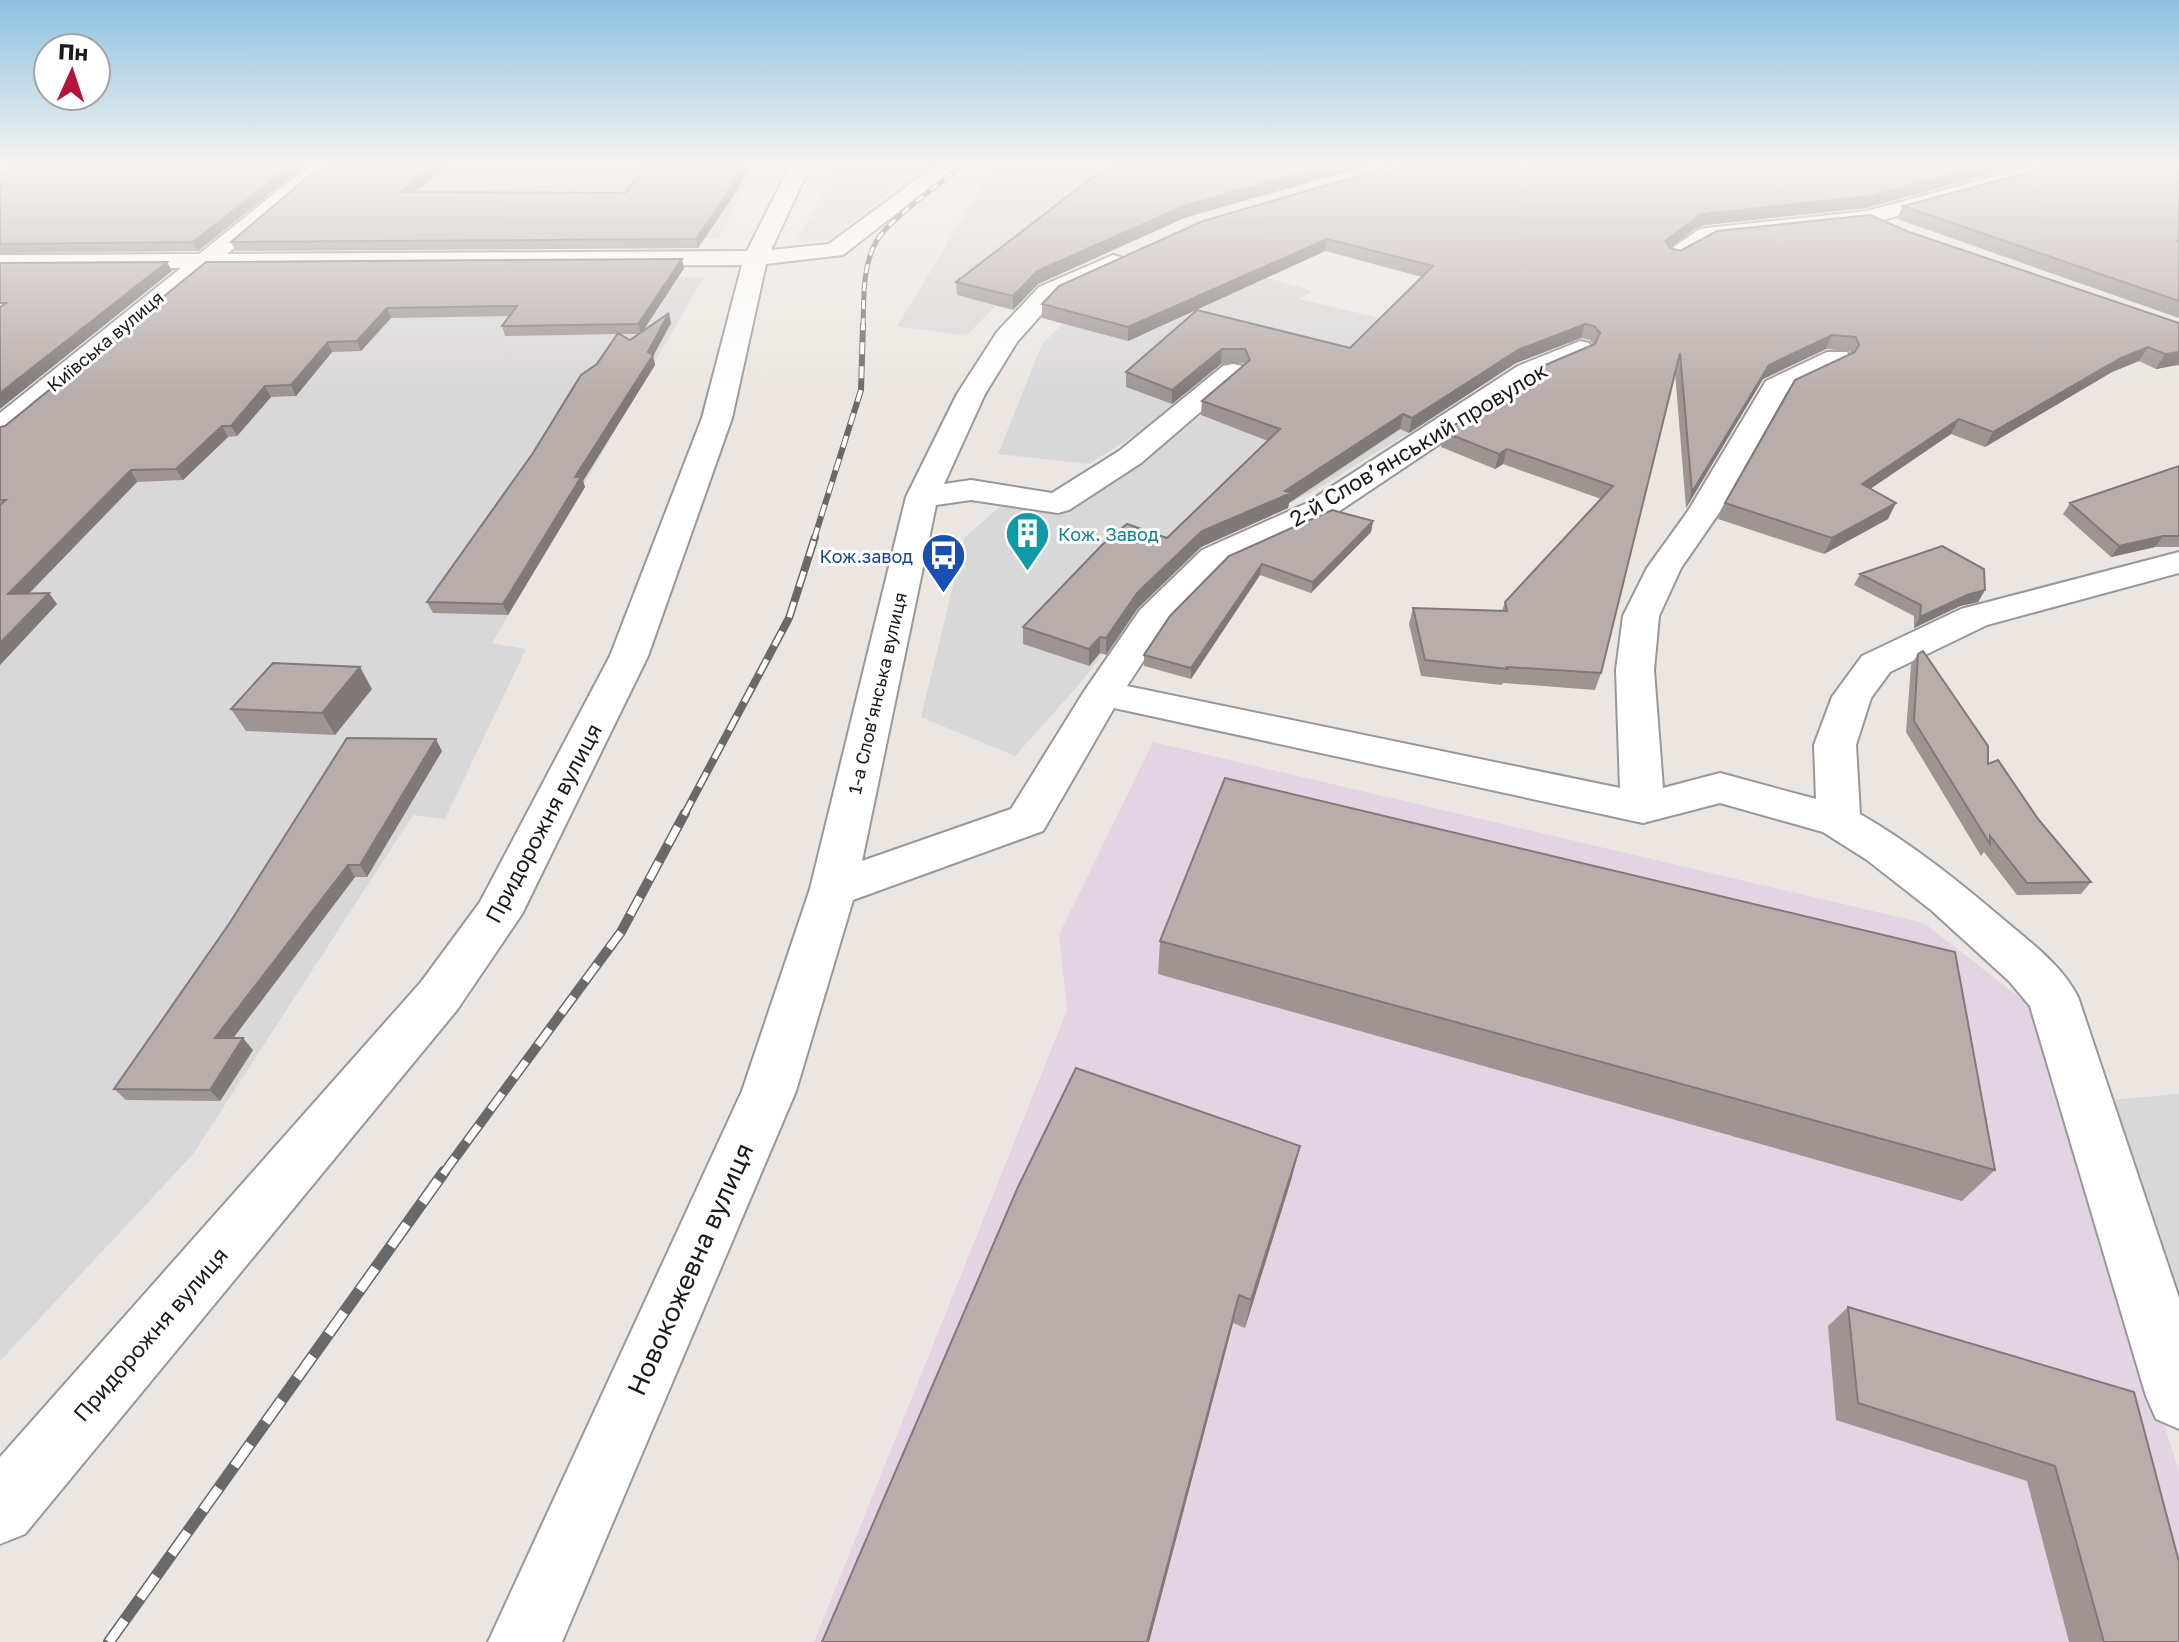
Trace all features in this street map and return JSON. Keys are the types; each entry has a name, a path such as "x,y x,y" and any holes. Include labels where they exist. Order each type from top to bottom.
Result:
{"street":[{"name":"Київська вулиця","path":"0,428 228,241"},
{"name":"Придорожня вулиця","path":"0,1509 439,996 498,914 629,656 717,418 755,258 764,241"},
{"path":"0,262 755,258 835,250 848,241"},
{"path":"1676,254 1697,241"},
{"name":"1-а Слов’янська вулиця","path":"833,889 922,497 971,394 1006,338 1048,292 1144,248"},
{"name":"2-й Слов’янський провулок","path":"833,889 1027,820 1103,693 1153,618 1214,557 1317,511 1528,372 1580,349"},
{"path":"1643,808 1635,670 1641,616 1664,568 1703,513 1776,387 1837,358"},
{"path":"922,497 971,490 1058,503 1130,457 1233,372"},
{"path":"1838,821 1835,745 1852,697 1876,664 1974,617 2179,562"},
{"path":"1103,693 1643,808 1720,788 1838,821 1883,848 1948,898 2026,967 2053,997 2179,1396"},
{"name":"Новокожевна вулиця","path":"525,1642 769,1091 833,889"}],"shaded area":[{"path":"949,241 1113,241 1003,298 966,336 897,326"},
{"path":"1200,259 1313,291 1299,299 1426,329 1415,429 1312,492 1206,542 1136,611 1082,681 1015,756 921,717 965,537 1003,504 1068,511 1160,448 1218,402 1157,421 1089,464 998,454 1042,344 1083,305"},
{"path":"704,277 492,643 526,649 445,819 413,815 193,1154 0,1361 0,458 222,278"},
{"path":"1153,742 1924,923 2028,1004 2179,1471 2179,1642 814,1642 1067,1010 1059,935"},
{"path":"2179,1094 2179,1297 2108,1100"}],"building":[{"path":"0,241 195,241 193,242 0,244"},
{"path":"233,241 444,241 231,242"},
{"path":"1010,241 1106,241 1037,271 1013,296 956,282"},
{"path":"1160,241 1323,241 1128,327 1042,304 1059,286"},
{"path":"1333,241 1666,241 1670,248 1680,251 1699,241 1935,241 2179,323 2179,352 2165,354 2148,347 2121,358 1993,432 1959,419 1862,484 1896,503 1832,538 1725,503 1795,380 1855,352 1859,345 1856,337 1832,335 1769,365 1692,492 1680,353 1601,673 1508,669 1425,660 1413,608 1507,611 1505,602 1613,486 1507,449 1499,454 1444,432 1543,366 1595,344 1600,333 1594,326 1585,324 1520,349 1412,418 1403,414 1285,491 1291,493 1202,531 1138,592 1106,638 1100,637 1089,649 1023,627 1102,545 1127,524 1167,538 1280,429 1202,401 1250,360 1245,349 1222,349 1172,390 1126,372 1197,310 1350,348 1433,266"},
{"path":"2004,241 2178,241 2179,301"},
{"path":"682,259 638,324 502,326 517,306 387,308 357,341 328,342 291,385 265,386 231,426 222,426 176,469 131,470 8,594 49,593 0,643 0,505 6,500 0,500 0,427 206,262"},
{"path":"167,262 0,393 0,307 6,303 0,303 0,263"},
{"path":"669,313 648,352 653,355 575,477 581,477 503,604 427,602 533,453 581,375 597,364 618,333 630,340"},
{"path":"2179,466 2179,536 2163,536 2119,546 2070,503"},
{"path":"1332,510 1373,521 1313,582 1262,564 1191,668 1144,655 1170,616 1229,556"},
{"path":"1942,546 1984,569 1985,590 1920,617 1921,605 1860,574"},
{"path":"1923,651 1988,746 1988,764 1998,760 2038,819 2091,882 2027,883 1990,836 1990,844 1914,721 1918,654"},
{"path":"273,663 360,667 322,713 231,709"},
{"path":"347,738 436,739 360,865 348,865 215,1038 243,1038 210,1090 114,1089 229,924"},
{"path":"1225,778 1955,952 1995,1170 1160,941"},
{"path":"1076,1068 1300,1146 1251,1300 1239,1295 1147,1642 822,1642 1018,1187"},
{"path":"1848,1307 2134,1392 2179,1562 2179,1642 2104,1642 2055,1466 1858,1403"}],"railway":[{"path":"863,327 866,273 877,241"},
{"path":"814,539 861,390 863,325"},
{"path":"684,815 789,618 815,537"},
{"path":"443,1174 621,932 685,813"},
{"path":"109,1642 444,1172"}],"place":[{"name":"Кож. Завод","path":"1027,573"},
{"name":"Кож.завод","path":"944,595"}]}
